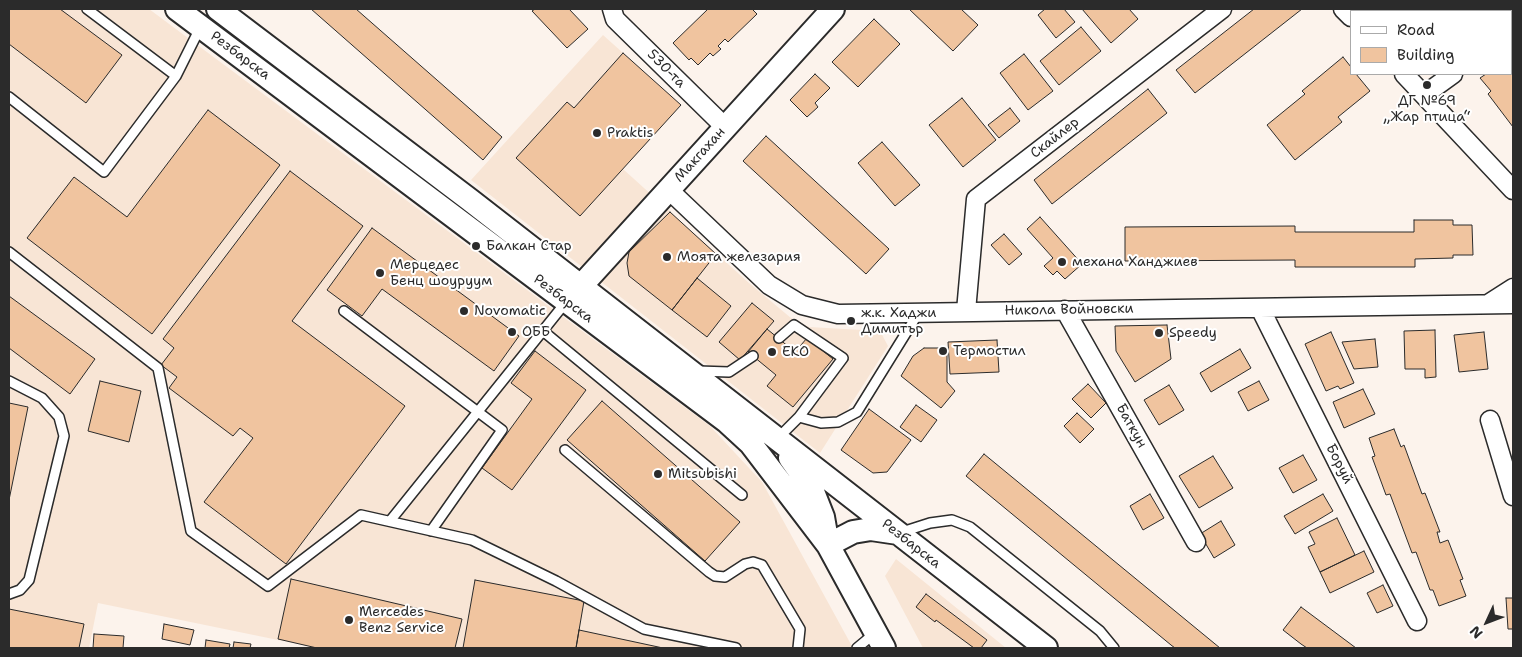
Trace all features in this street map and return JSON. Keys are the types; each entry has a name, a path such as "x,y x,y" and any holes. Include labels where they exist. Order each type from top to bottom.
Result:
{"street":[{"name":"Резбарска","path":"177,9 574,294 689,371 1046,648"},
{"name":"Резбарска","path":"218,9 574,294 726,421 751,444 828,545"},
{"name":"530-та","path":"612,9 615,19 725,128"},
{"name":"Макгахан","path":"574,294 833,9"},
{"name":"Скайлер","path":"966,311 976,199 1222,9"},
{"path":"1405,75 1513,190"},
{"path":"1424,95 1452,75"},
{"name":"Никола Войновски","path":"669,190 769,285 802,306 838,314 1513,304"},
{"path":"1488,305 1513,288"},
{"name":"Боруй","path":"1260,308 1417,621"},
{"name":"Баткун","path":"1066,310 1196,542"},
{"path":"1490,420 1513,496"},
{"name":"Резбарска","path":"776,439 812,490 823,517 828,545"},
{"path":"879,640 828,545 852,532 871,529 898,533"}],"lane":[{"path":"87,9 176,76"},
{"path":"9,97 104,172 176,76 200,27"},
{"path":"9,252 158,368 191,531 268,586 360,515 472,540 556,581 644,629 736,648"},
{"path":"390,521 574,294"},
{"path":"344,311 502,430 432,531"},
{"path":"798,417 820,424 838,422 857,412 919,312"},
{"path":"776,439 798,417 842,358 794,325 779,338"},
{"path":"543,331 742,495"},
{"path":"689,371 729,372 753,356"},
{"path":"9,381 42,398 59,417 64,436 30,580 20,590 9,594"},
{"path":"565,450 715,576 725,577 745,564 753,562 762,565 800,629 798,648"},
{"path":"898,533 952,520 970,527 1100,631 1114,648"},
{"path":"857,648 879,640"}],"shaded area":[{"path":"9,9 149,9 710,426 762,482 853,648 317,648 98,603 89,648 9,648"},
{"path":"1343,9 1513,9 1513,28 1512,10 1350,11"},
{"path":"603,35 681,105 623,169 749,283 791,318 809,327 880,331 888,346 820,453 471,180"},
{"path":"896,559 1006,648 923,648 885,576"}],"building":[{"path":"9,9 60,9 122,55 86,103 9,44"},
{"path":"311,9 356,9 502,137 483,160"},
{"path":"535,9 569,9 588,29 567,48 532,11"},
{"path":"708,9 752,9 757,14 728,42 725,39 718,46 721,49 713,56 710,53 698,65 691,58 689,60 673,43"},
{"path":"909,9 961,9 978,25 953,51"},
{"path":"1045,9 1064,9 1075,22 1056,38 1038,15"},
{"path":"1082,9 1129,9 1138,19 1111,43"},
{"path":"1254,9 1302,9 1195,93 1176,70"},
{"path":"1482,9 1500,9 1498,10"},
{"path":"874,19 900,44 858,87 832,62"},
{"path":"1081,27 1101,51 1059,85 1040,61"},
{"name":"Praktis","path":"623,53 681,105 580,216 516,158 567,102 574,108"},
{"path":"1024,54 1053,91 1028,110 1000,73"},
{"path":"1343,57 1350,66 1350,75 1357,75 1370,91 1338,117 1342,122 1295,160 1267,125 1305,94 1302,91"},
{"path":"1512,72 1513,127 1488,94 1491,91 1480,78 1484,75 1512,75"},
{"path":"815,74 830,88 815,103 818,107 807,117 790,100"},
{"path":"1148,89 1167,113 1052,204 1034,180"},
{"path":"962,98 996,140 963,167 929,125"},
{"path":"1010,108 1020,121 999,138 988,125"},
{"path":"208,110 280,165 152,334 27,238 74,177 127,217"},
{"path":"766,136 889,249 866,274 743,161"},
{"path":"882,142 920,185 895,206 858,163"},
{"path":"290,171 363,226 292,321 405,406 286,564 204,502 253,438 240,428 233,436 169,388 177,377 161,365 174,348 163,339"},
{"path":"670,212 716,254 672,310 629,276 627,263 629,252"},
{"path":"1040,217 1082,264 1065,279 1057,271 1053,275 1044,266 1053,258 1027,229"},
{"path":"1414,220 1453,220 1453,225 1472,225 1473,255 1453,255 1453,258 1415,259 1415,267 1295,267 1295,260 1125,261 1125,227 1295,226 1295,232 1414,232"},
{"path":"372,228 519,336 494,371 382,289 362,316 327,290"},
{"path":"1004,234 1022,254 1009,265 991,245"},
{"path":"697,278 731,306 707,337 672,310"},
{"path":"9,296 95,359 70,394 9,348"},
{"path":"752,303 774,321 740,360 719,342"},
{"path":"1167,325 1171,359 1135,382 1116,351 1115,326"},
{"path":"767,329 795,352 807,338 833,359 793,407 767,386 776,375 748,352"},
{"path":"1435,330 1436,377 1425,378 1425,369 1405,369 1404,331"},
{"path":"1331,332 1354,383 1340,389 1338,386 1326,391 1305,344"},
{"path":"1484,332 1488,369 1459,372 1454,335"},
{"path":"1375,339 1378,367 1354,369 1342,342"},
{"path":"997,340 999,372 950,374 948,342"},
{"path":"924,348 947,348 947,382 955,391 941,408 901,376 913,356"},
{"path":"1240,349 1251,368 1211,392 1200,373"},
{"path":"535,351 586,390 512,490 482,468 532,399 511,383"},
{"path":"100,381 141,391 129,442 88,431"},
{"path":"1259,381 1269,400 1248,411 1238,392"},
{"path":"1088,384 1106,403 1091,418 1072,399"},
{"path":"1169,385 1184,410 1159,425 1144,400"},
{"path":"1363,389 1375,414 1344,428 1333,402"},
{"path":"602,401 740,522 705,561 567,440"},
{"path":"9,403 28,407 9,500"},
{"path":"916,405 937,420 921,442 900,427"},
{"path":"869,409 911,440 887,472 873,473 841,450"},
{"path":"1077,413 1094,429 1080,443 1064,426"},
{"path":"1394,429 1401,447 1404,445 1422,494 1425,493 1440,532 1437,532 1440,543 1448,540 1463,579 1460,580 1466,596 1439,606 1433,590 1430,590 1416,552 1412,553 1390,494 1386,495 1372,457 1375,456 1369,438"},
{"path":"984,454 1220,648 1175,648 1171,645 966,476"},
{"path":"1303,455 1317,480 1293,493 1279,468"},
{"path":"1213,456 1233,488 1199,508 1179,476"},
{"path":"1150,494 1164,518 1143,530 1130,506"},
{"path":"1323,494 1333,511 1295,534 1284,516"},
{"path":"1337,518 1355,555 1320,572 1308,547 1315,544 1309,532"},
{"path":"1221,521 1235,545 1214,558 1200,534"},
{"path":"1364,551 1374,572 1330,593 1320,572"},
{"path":"291,579 462,619 455,648 317,648 278,639"},
{"path":"475,580 584,601 576,648 463,648"},
{"path":"1383,585 1393,606 1377,613 1367,593"},
{"path":"926,594 987,640 981,648 974,648 916,607"},
{"path":"1506,598 1513,598 1513,629 1508,629"},
{"path":"1301,607 1356,648 1307,648 1301,644 1283,630"},
{"path":"9,609 84,624 79,648 9,648"},
{"path":"164,624 194,630 190,645 162,639"},
{"path":"579,630 663,648 576,648"},
{"path":"94,634 124,636 123,648 93,648"},
{"path":"206,640 230,644 229,648 205,648"},
{"path":"234,642 251,644 250,648 233,648"}],"place":[{"name":"ДГ №69 „Жар птица“","path":"1427,85"},
{"name":"Praktis","path":"597,133"},
{"name":"Балкан Стар","path":"476,246"},
{"name":"Моята железария","path":"667,257"},
{"name":"механа Ханджиев","path":"1062,262"},
{"name":"Мерцедес Бенц шоуруум","path":"380,273"},
{"name":"Novomatic","path":"464,311"},
{"name":"ж.к. Хаджи Димитър","path":"851,321"},
{"name":"ОББ","path":"512,332"},
{"name":"Speedy","path":"1159,333"},
{"name":"Термостил","path":"943,351"},
{"name":"EKO","path":"772,352"},
{"name":"Mitsubishi","path":"658,474"},
{"name":"Mercedes Benz Service","path":"349,620"}]}
